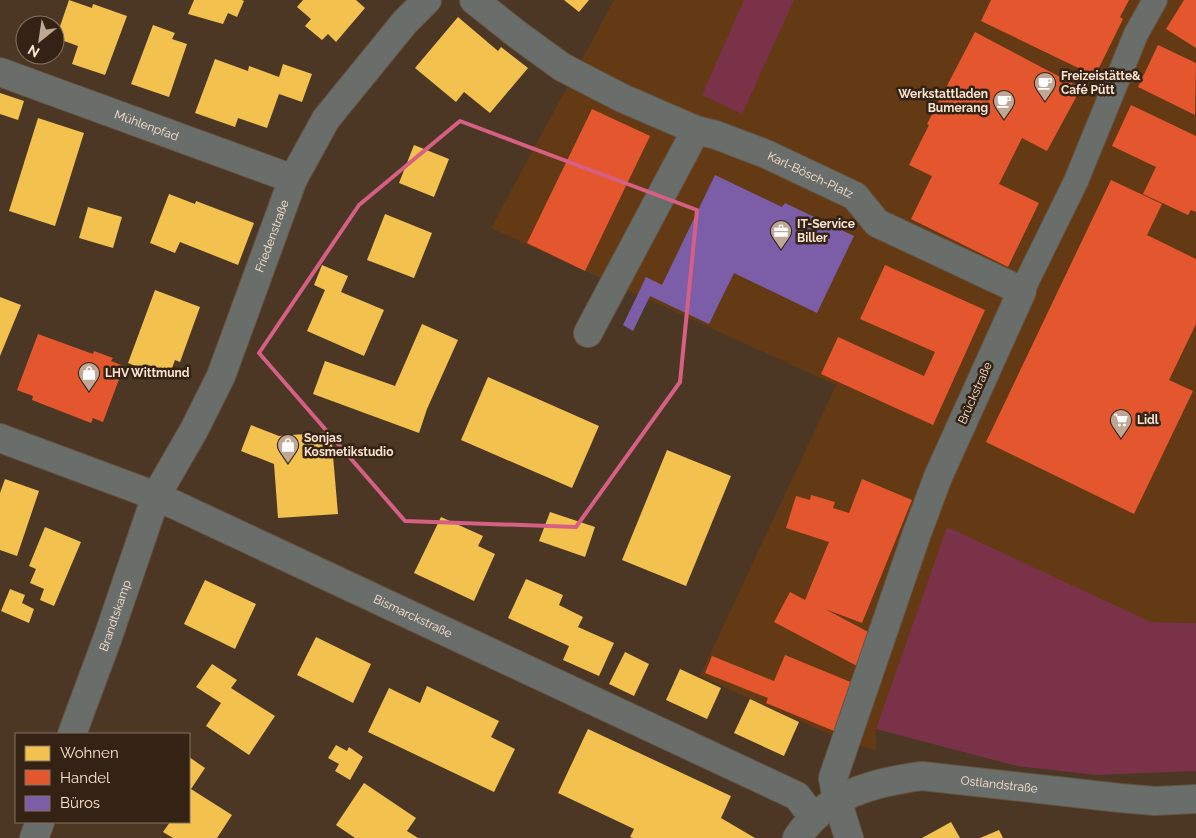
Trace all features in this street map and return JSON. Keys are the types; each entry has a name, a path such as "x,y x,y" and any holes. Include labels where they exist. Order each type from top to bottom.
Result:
{"street":[{"name":"Friedenstraße","path":"156,496 194,430 221,376 293,179 326,119 405,22 426,0"},
{"name":"Karl-Bösch-Platz","path":"474,0 562,67 622,98 696,130 716,135 766,154 855,196 876,223 1022,291"},
{"name":"Brückstraße","path":"849,838 837,800 833,778 917,533 944,462 1022,291 1076,181 1136,34 1155,0"},
{"name":"Mühlenpfad","path":"0,72 293,179"},
{"path":"588,333 696,130"},
{"name":"Bismarckstraße","path":"0,438 156,496 797,796 805,828"},
{"name":"Brandtskamp","path":"72,733 108,637 156,496"},
{"name":"Ostlandstraße","path":"805,828 837,800 857,790 891,780 922,776 1155,801 1196,799"}],"highlighted area":[{"path":"460,121 697,210 680,382 576,527 405,521 259,353 359,205"}],"shaded area":[{"path":"614,0 1196,0 1196,623 1151,622 1112,605 876,729 876,750 842,740 700,676 836,385 491,228"},
{"path":"744,0 794,0 742,114 702,95"},
{"path":"947,527 1151,622 1196,623 1196,771 1097,775 1017,766 876,729"}],"building: Wohnen":[{"path":"69,0 92,8 93,4 127,16 105,75 72,64 78,46 65,41 64,15"},
{"path":"194,0 244,1 237,17 228,13 223,24 188,14"},
{"path":"303,0 356,0 365,8 336,42 328,34 322,40 305,26 311,19 297,7"},
{"path":"564,0 589,0 579,12"},
{"path":"458,17 498,51 501,47 528,68 490,113 464,92 456,102 415,68"},
{"path":"153,25 175,33 172,39 187,44 169,97 131,84"},
{"path":"215,59 248,71 249,66 279,77 283,64 312,74 302,102 279,94 267,128 238,118 235,127 195,113"},
{"path":"0,93 24,101 18,120 0,114"},
{"path":"38,118 84,133 55,226 9,211"},
{"path":"414,145 449,159 434,197 399,183"},
{"path":"169,194 195,204 196,201 254,223 238,265 180,242 175,253 150,243"},
{"path":"88,207 122,217 113,248 79,238"},
{"path":"385,214 432,233 414,278 367,260"},
{"path":"322,265 348,276 341,292 384,310 364,356 307,331 325,290 314,285"},
{"path":"155,290 200,307 180,362 175,360 168,379 128,363"},
{"path":"0,297 21,305 0,356"},
{"path":"422,324 458,340 427,409 419,433 313,394 325,361 395,386"},
{"path":"488,377 599,426 572,488 461,440"},
{"path":"251,425 279,436 331,432 338,514 278,518 274,464 241,451"},
{"path":"667,450 731,476 686,586 622,560"},
{"path":"5,479 39,491 17,556 0,550 0,493"},
{"path":"550,512 595,527 585,557 539,541"},
{"path":"441,517 483,536 478,546 495,554 474,601 414,573"},
{"path":"45,527 81,542 54,606 40,600 44,589 30,583 36,569 29,566"},
{"path":"526,579 563,595 559,605 583,617 578,627 614,643 599,676 563,660 569,646 508,618"},
{"path":"205,580 256,604 235,649 184,624"},
{"path":"10,589 25,595 22,603 34,609 29,623 1,611"},
{"path":"316,637 371,664 353,703 297,675"},
{"path":"625,652 649,664 634,696 609,684"},
{"path":"212,664 237,680 231,688 275,716 249,755 206,726 221,703 196,687"},
{"path":"680,669 721,688 707,719 666,700"},
{"path":"427,686 499,721 491,737 515,749 494,792 368,732 389,688 420,703"},
{"path":"750,699 799,722 784,756 734,733"},
{"path":"588,729 731,796 721,818 755,838 633,838 630,837 634,829 558,793"},
{"path":"336,745 347,751 349,747 363,757 350,780 335,771 339,764 328,758"},
{"path":"190,758 205,768 191,789 232,815 217,838 173,838 163,832 169,823 190,823"},
{"path":"364,783 416,818 407,831 418,838 355,838 336,825"},
{"path":"951,822 960,838 922,838"},
{"path":"999,830 1003,838 980,838"}],"building: Handel":[{"path":"991,0 1129,0 1120,17 1123,19 1095,76 981,21"},
{"path":"1184,0 1196,0 1196,48 1166,29"},
{"path":"975,32 1081,88 1047,151 1022,138 999,184 1039,203 1008,267 911,219 932,176 909,165 929,125 927,124"},
{"path":"1158,45 1196,63 1195,115 1138,87"},
{"path":"1131,105 1196,136 1196,212 1191,210 1188,215 1143,194 1156,167 1112,146"},
{"path":"592,109 650,136 585,271 527,243"},
{"path":"1111,180 1162,204 1147,235 1196,259 1196,324 1169,380 1193,391 1134,514 986,442"},
{"path":"885,265 985,310 933,425 821,374 838,337 924,376 935,352 860,319"},
{"path":"38,334 93,354 94,351 113,358 111,361 124,366 103,422 93,418 91,423 32,400 33,396 17,390"},
{"path":"862,479 912,500 862,623 825,609 874,635 857,666 774,622 790,592 805,600 829,542 786,528 796,496 810,500 811,495 835,502 833,508 849,513"},
{"path":"785,655 853,683 834,731 766,703 768,698 705,673 712,656 774,681"}],"building: Büros":[{"path":"715,175 782,207 785,203 854,236 817,313 734,273 709,324 650,296 633,331 623,325 646,277 662,285"}],"place":[{"name":"Freizeistätte& Café Pütt","path":"1045,102"},
{"name":"Werkstattladen Bumerang","path":"1004,120"},
{"name":"IT-Service Biller","path":"781,250"},
{"name":"LHV Wittmund","path":"89,392"},
{"name":"Lidl","path":"1121,439"},
{"name":"Sonjas Kosmetikstudio","path":"288,464"}]}
